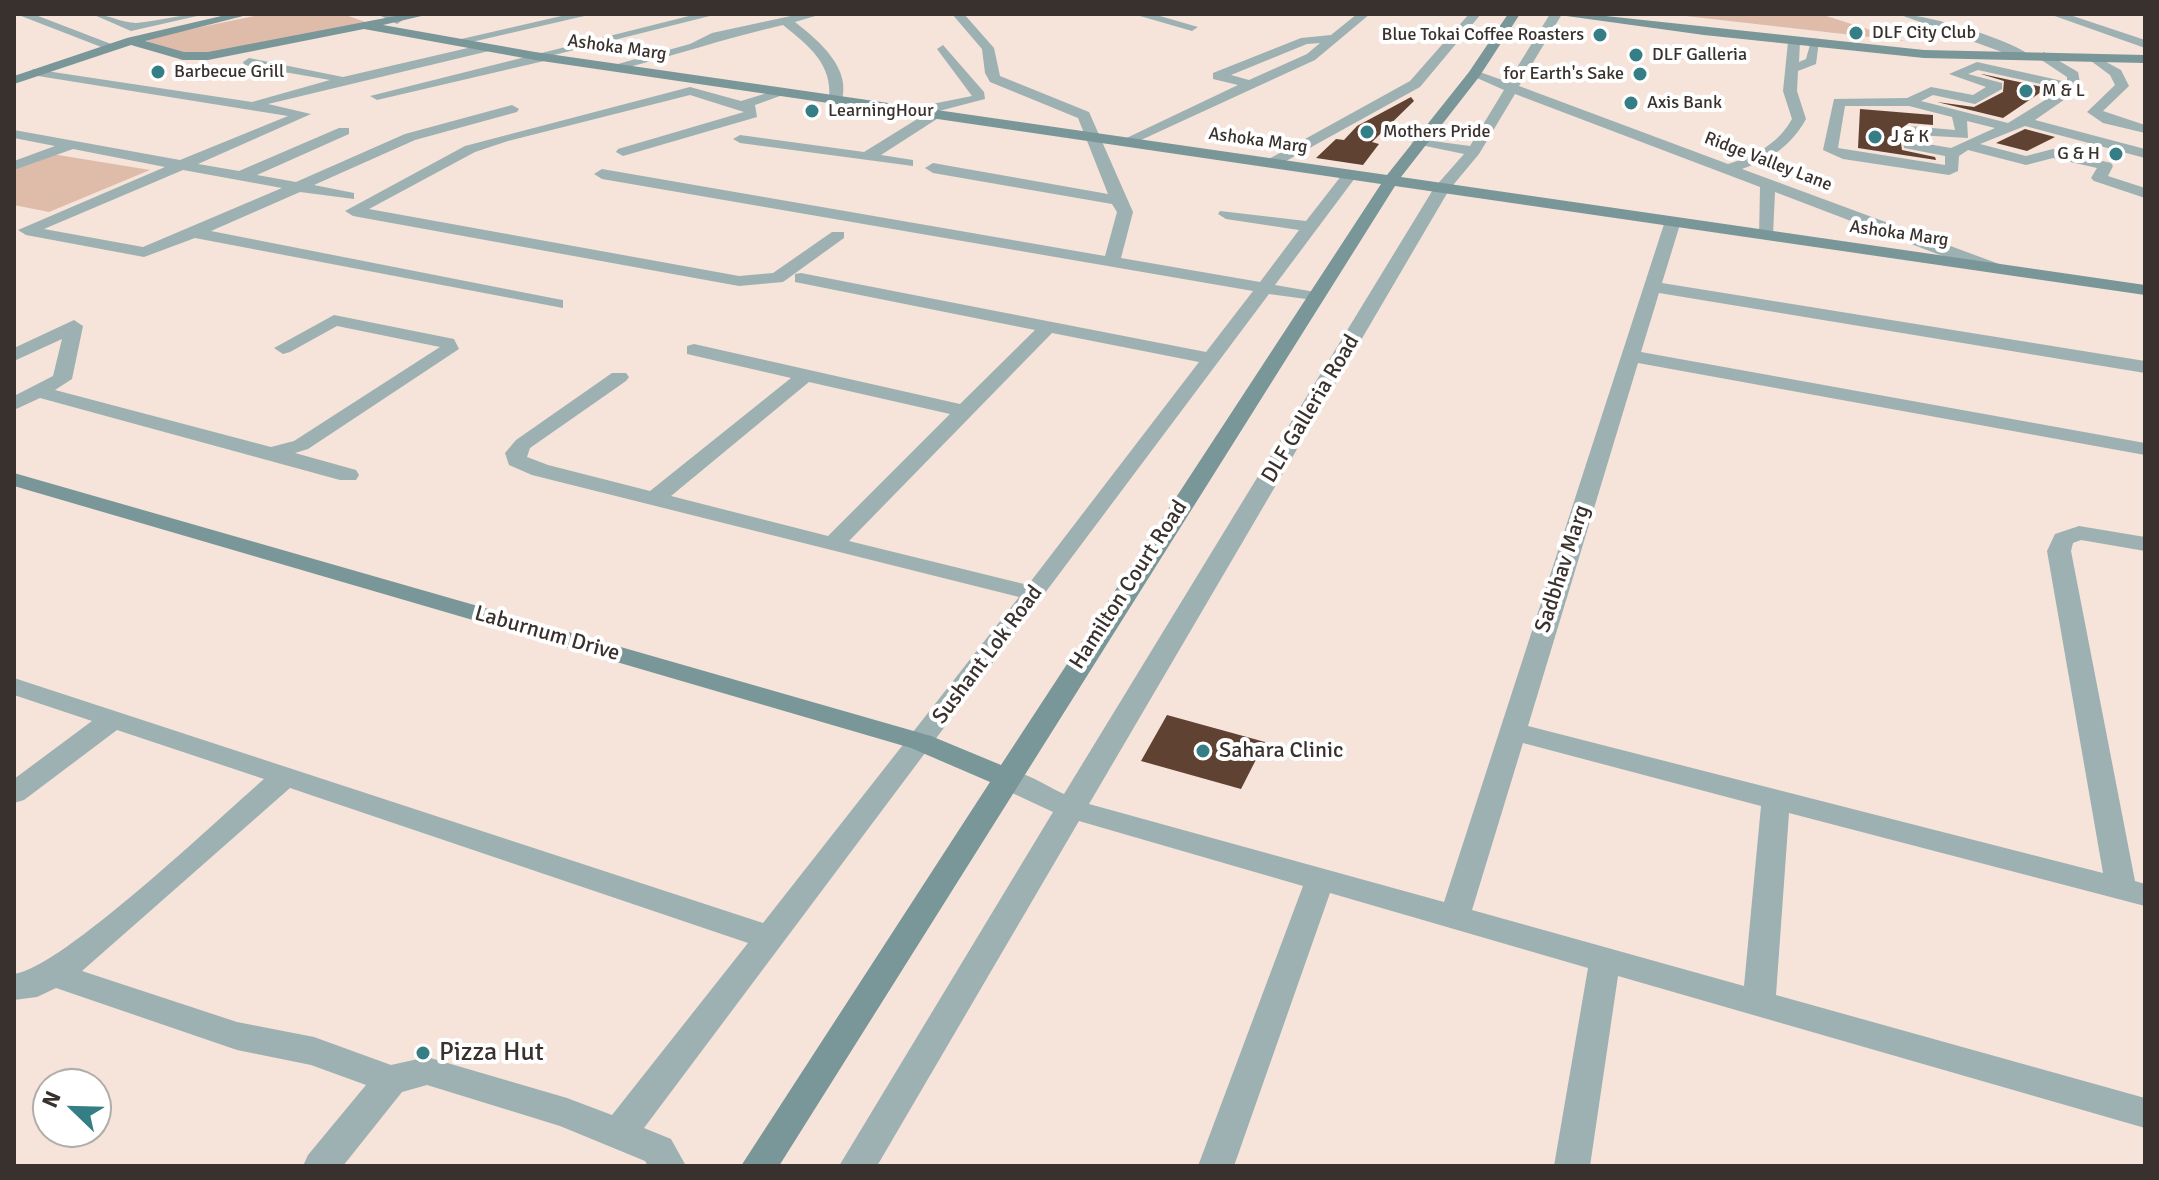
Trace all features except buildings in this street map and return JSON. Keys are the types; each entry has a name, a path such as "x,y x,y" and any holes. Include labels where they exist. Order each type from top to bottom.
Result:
{"street":[{"path":"22,14 113,47"},
{"path":"107,15 131,27 200,14"},
{"path":"14,80 131,41 245,14"},
{"path":"383,14 397,20"},
{"path":"131,41 195,57 424,14"},
{"path":"457,42 587,14"},
{"path":"377,96 712,14"},
{"path":"613,67 694,47 716,36 816,14"},
{"path":"958,14 988,48 991,73 995,79 1084,115 1125,212 1112,262"},
{"path":"1139,14 1192,27"},
{"path":"1123,143 1311,57 1339,38 1364,14"},
{"path":"1272,163 1415,84 1475,14"},
{"name":"Hamilton Court Road","path":"759,1166 1391,180 1474,74 1514,14"},
{"path":"1557,14 1935,57 2097,61 2145,56"},
{"name":"DLF Galleria Road","path":"857,1166 1442,188 1474,151 1557,14"},
{"path":"1595,14 1914,50 2040,59 2145,56"},
{"path":"1904,14 2040,59 2073,83"},
{"path":"2055,14 2145,44"},
{"path":"786,21 825,55 834,71 836,100"},
{"name":"Ashoka Marg","path":"366,26 485,48 1093,139 2145,290"},
{"path":"1251,85 1218,76 1305,41 1339,38"},
{"path":"1728,169 1765,156 1795,129 1799,119 1790,91 1794,42"},
{"path":"1791,69 1812,61 1815,44"},
{"path":"254,105 345,80 485,48"},
{"path":"915,112 978,99 979,95 943,49"},
{"path":"2097,61 2116,73 2122,86 2094,112 2108,120 2145,129"},
{"path":"249,62 345,80 398,106"},
{"path":"1874,102 1903,86 1971,100 1997,86 1955,74 1973,66 2073,83"},
{"path":"21,229 188,164 304,114 38,72"},
{"name":"Ridge Valley Lane","path":"1474,74 1946,251 2011,271"},
{"path":"2008,127 1909,102 1839,102 1830,150 1942,169 1953,168 1959,149 2024,121 2073,83"},
{"path":"784,92 748,105 690,91 503,138 470,149 357,206 353,211 739,281 777,278 838,235"},
{"path":"1909,102 1931,91"},
{"path":"623,152 752,114 748,105"},
{"path":"21,229 144,252 425,131 512,109"},
{"path":"867,157 935,114"},
{"path":"1958,115 1963,135 1909,130 1909,145 1959,149 2026,161 2053,153 2106,166 2099,178 2145,193"},
{"path":"2024,121 2145,154"},
{"path":"243,175 344,131"},
{"path":"14,134 348,196"},
{"path":"740,139 908,163"},
{"path":"1418,143 1474,151"},
{"path":"14,166 73,144"},
{"path":"933,168 1118,200"},
{"path":"602,174 1315,297"},
{"name":"Sushant Lok Road","path":"620,1132 1034,594 1350,174"},
{"path":"1765,235 1768,184"},
{"path":"1226,214 1312,227"},
{"name":"Sadbhav Marg","path":"1454,918 1673,221"},
{"path":"194,233 557,304"},
{"path":"801,278 1213,359"},
{"path":"1653,287 2145,367"},
{"path":"272,454 301,445 450,349 447,343 334,320 283,348"},
{"path":"14,355 74,326 62,379 14,404"},
{"path":"832,545 1048,327"},
{"path":"694,350 964,411"},
{"path":"1631,356 2145,449"},
{"path":"654,499 806,375"},
{"path":"619,377 523,444 516,453 517,460 540,470 1034,594"},
{"path":"38,392 348,475"},
{"path":"14,423 62,398"},
{"name":"Laburnum Drive","path":"14,479 921,742 1072,809 2145,1113"},
{"path":"1511,731 2133,892 2059,551 2063,539 2079,533 2145,544"},
{"path":"14,686 770,938"},
{"path":"14,793 113,719"},
{"path":"14,987 37,984 78,957 285,777"},
{"path":"1759,1004 1776,799"},
{"path":"1216,1166 1320,880"},
{"path":"1572,1166 1605,960"},
{"path":"53,974 237,1036 314,1051 391,1080 427,1071 620,1132 658,1150 668,1166"},
{"path":"321,1166 391,1080"}],"shaded area":[{"path":"264,14 343,14 368,23 181,60 143,39"},
{"name":"DLF City Club","path":"1668,14 1820,14 1905,41"},
{"path":"52,154 150,170 49,212 14,205 14,169"}],"place":[{"name":"DLF City Club","path":"1856,33"},
{"name":"Blue Tokai Coffee Roasters","path":"1600,35"},
{"name":"DLF Galleria","path":"1636,55"},
{"name":"Barbecue Grill","path":"158,72"},
{"name":"for Earth's Sake","path":"1640,74"},
{"name":"M & L","path":"2026,91"},
{"name":"Axis Bank","path":"1631,103"},
{"name":"LearningHour","path":"812,111"},
{"name":"Mothers Pride","path":"1367,132"},
{"name":"J & K","path":"1875,137"},
{"name":"G & H","path":"2116,154"},
{"name":"Sahara Clinic","path":"1203,751"},
{"name":"Pizza Hut","path":"423,1053"}]}
